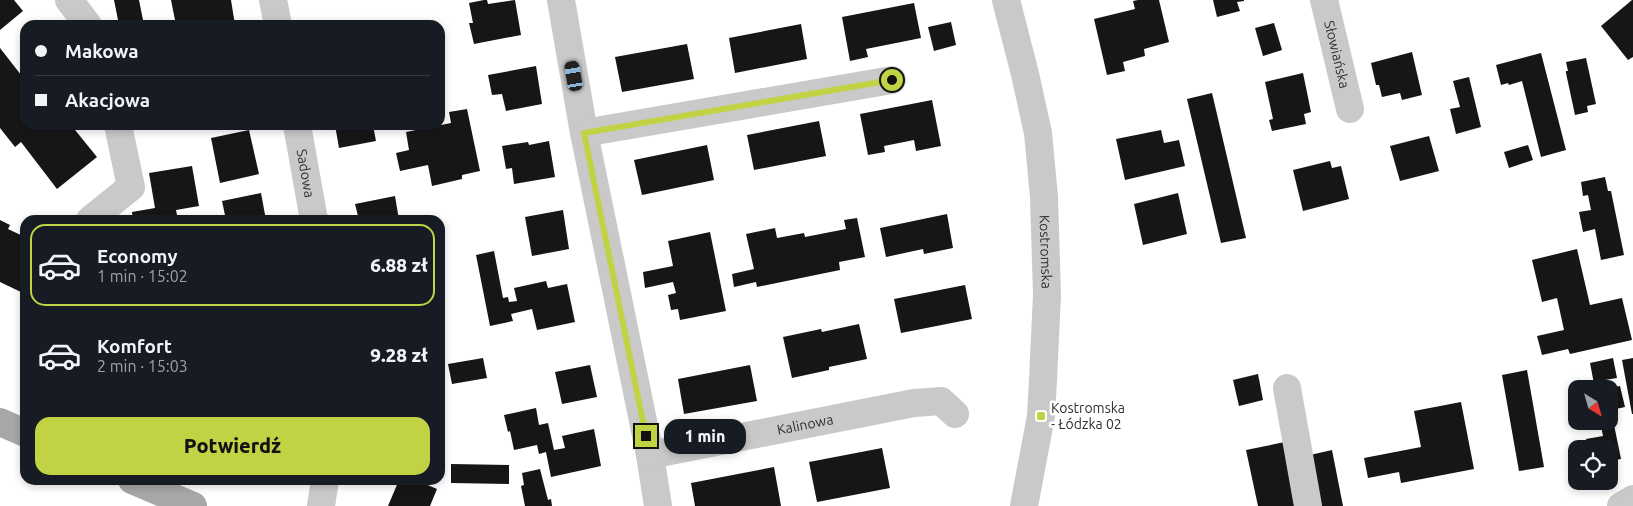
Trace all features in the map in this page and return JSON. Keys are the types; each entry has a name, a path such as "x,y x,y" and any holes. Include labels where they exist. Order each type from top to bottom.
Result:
{"main road":[{"path":"0,422 20,431"},
{"path":"144,485 192,506"}],"street":[{"path":"69,0 84,20"},
{"path":"273,0 277,20"},
{"path":"561,0 584,133 650,455 658,506"},
{"name":"Kostromska","path":"1006,0 1026,74 1038,133 1044,197 1047,294 1044,380 1041,416 1024,506"},
{"name":"Słowiańska","path":"1324,0 1350,109"},
{"path":"584,133 892,80"},
{"path":"96,215 131,187 119,130"},
{"name":"Sadowa","path":"297,130 313,215"},
{"path":"1287,388 1308,506"},
{"name":"Kalinowa","path":"650,455 914,403 942,401 955,414"},
{"path":"321,506 324,485"},
{"path":"1621,506 1633,499"}],"building":[{"path":"0,0 14,0 23,11 0,30"},
{"path":"114,0 139,0 143,20 118,20"},
{"path":"171,0 231,0 234,20 175,20"},
{"path":"487,0 488,4 515,0 521,35 474,44 469,23 473,23 469,3"},
{"path":"1159,0 1169,42 1144,49 1145,56 1123,62 1125,71 1107,75 1094,19 1135,9 1133,1"},
{"path":"1213,0 1244,1 1237,2 1240,11 1217,17"},
{"path":"1632,0 1633,57 1628,60 1601,26"},
{"path":"914,3 921,38 866,49 868,57 850,61 842,17"},
{"path":"951,22 956,45 934,51 928,27"},
{"path":"1274,23 1282,50 1263,56 1255,28"},
{"path":"801,24 807,59 735,73 729,38"},
{"path":"687,44 694,79 622,92 615,57"},
{"path":"0,48 20,74 20,130 75,130 97,157 57,189 21,142 15,147 0,128"},
{"path":"1412,52 1422,95 1402,100 1400,93 1382,97 1379,85 1376,85 1371,63"},
{"path":"1541,53 1566,150 1541,157 1522,81 1501,85 1496,65"},
{"path":"1586,58 1596,104 1587,106 1588,112 1575,115 1566,73 1568,71 1566,62"},
{"path":"536,66 542,104 506,111 502,94 492,95 488,75"},
{"path":"1303,73 1311,112 1304,114 1306,124 1272,131 1269,120 1273,119 1265,82"},
{"path":"1469,77 1481,127 1456,134 1450,109 1460,107 1453,81"},
{"path":"1212,93 1246,238 1221,243 1187,99"},
{"path":"932,100 941,146 916,151 914,140 884,146 885,152 868,155 860,114"},
{"path":"467,109 480,171 462,175 462,179 432,186 428,165 400,171 396,153 409,150 406,132 445,130 445,124 451,123 449,112"},
{"path":"819,121 826,156 754,170 747,135"},
{"path":"249,130 259,174 220,183 211,138"},
{"path":"336,130 374,130 376,141 339,148"},
{"path":"1161,130 1164,143 1179,140 1185,166 1125,180 1116,139"},
{"path":"1429,136 1439,171 1400,181 1390,146"},
{"path":"549,141 555,177 514,184 512,168 506,169 502,146 528,142 529,145"},
{"path":"707,145 714,180 642,195 634,160"},
{"path":"1528,145 1533,160 1509,168 1504,152"},
{"path":"1330,161 1332,168 1341,166 1349,199 1303,211 1293,170"},
{"path":"192,166 199,206 176,210 177,215 132,215 132,212 155,208 149,173"},
{"path":"1605,177 1608,191 1611,191 1624,255 1601,260 1595,229 1583,232 1579,212 1591,210 1588,195 1583,196 1581,182"},
{"path":"261,193 265,215 225,215 222,201"},
{"path":"1178,193 1187,234 1143,245 1134,204"},
{"path":"395,196 398,215 358,215 355,204"},
{"path":"563,210 569,249 532,256 525,217"},
{"path":"947,214 953,248 924,254 923,249 886,257 880,228"},
{"path":"857,218 865,257 839,262 840,270 757,287 756,282 734,287 732,274 754,269 746,234 775,228 777,238 804,233 805,237 846,229 844,220"},
{"path":"0,220 10,225 8,229 20,235 20,292 0,282"},
{"path":"710,232 726,311 680,320 678,309 671,310 668,295 676,293 673,282 645,288 643,272 673,266 668,241"},
{"path":"1577,249 1590,305 1622,298 1632,340 1570,354 1568,349 1542,355 1537,336 1564,330 1557,298 1542,302 1532,260"},
{"path":"494,251 503,298 508,297 509,302 517,301 514,288 546,281 548,288 567,284 575,322 537,330 532,309 511,314 513,321 490,326 476,255"},
{"path":"965,285 972,319 901,333 894,299"},
{"path":"859,324 867,359 829,367 829,370 792,378 783,337 821,329 822,332"},
{"path":"483,358 487,378 452,384 448,364"},
{"path":"1613,358 1617,378 1593,380 1590,363"},
{"path":"1633,358 1633,414 1632,414 1622,360"},
{"path":"590,365 597,397 562,404 555,372"},
{"path":"750,365 757,401 684,414 678,379"},
{"path":"1527,370 1544,467 1519,471 1502,375"},
{"path":"1258,374 1263,400 1239,406 1233,380"},
{"path":"1618,386 1620,386 1625,407 1618,408"},
{"path":"1461,402 1474,469 1401,483 1399,472 1368,478 1364,458 1421,447 1414,411"},
{"path":"536,408 539,425 548,423 554,450 565,448 562,436 594,429 601,466 551,477 546,452 539,454 537,445 514,450 504,415"},
{"path":"1602,430 1615,430 1617,440 1586,440 1586,439 1603,436"},
{"path":"1290,441 1304,506 1258,506 1246,450"},
{"path":"1618,444 1621,459 1618,460"},
{"path":"882,448 890,488 817,502 809,462"},
{"path":"1332,450 1343,506 1320,506 1310,455"},
{"path":"451,464 509,465 509,484 451,483"},
{"path":"774,467 781,506 695,506 691,483"},
{"path":"540,469 548,500 551,499 552,506 525,506 521,486 524,485 522,473"},
{"path":"397,485 428,485 437,489 430,506 388,506"}],"place":[{"name":"Kostromska - Łódzka 02","path":"1041,416"}],"route":[{"path":"646,436 584,133 892,80"}]}
